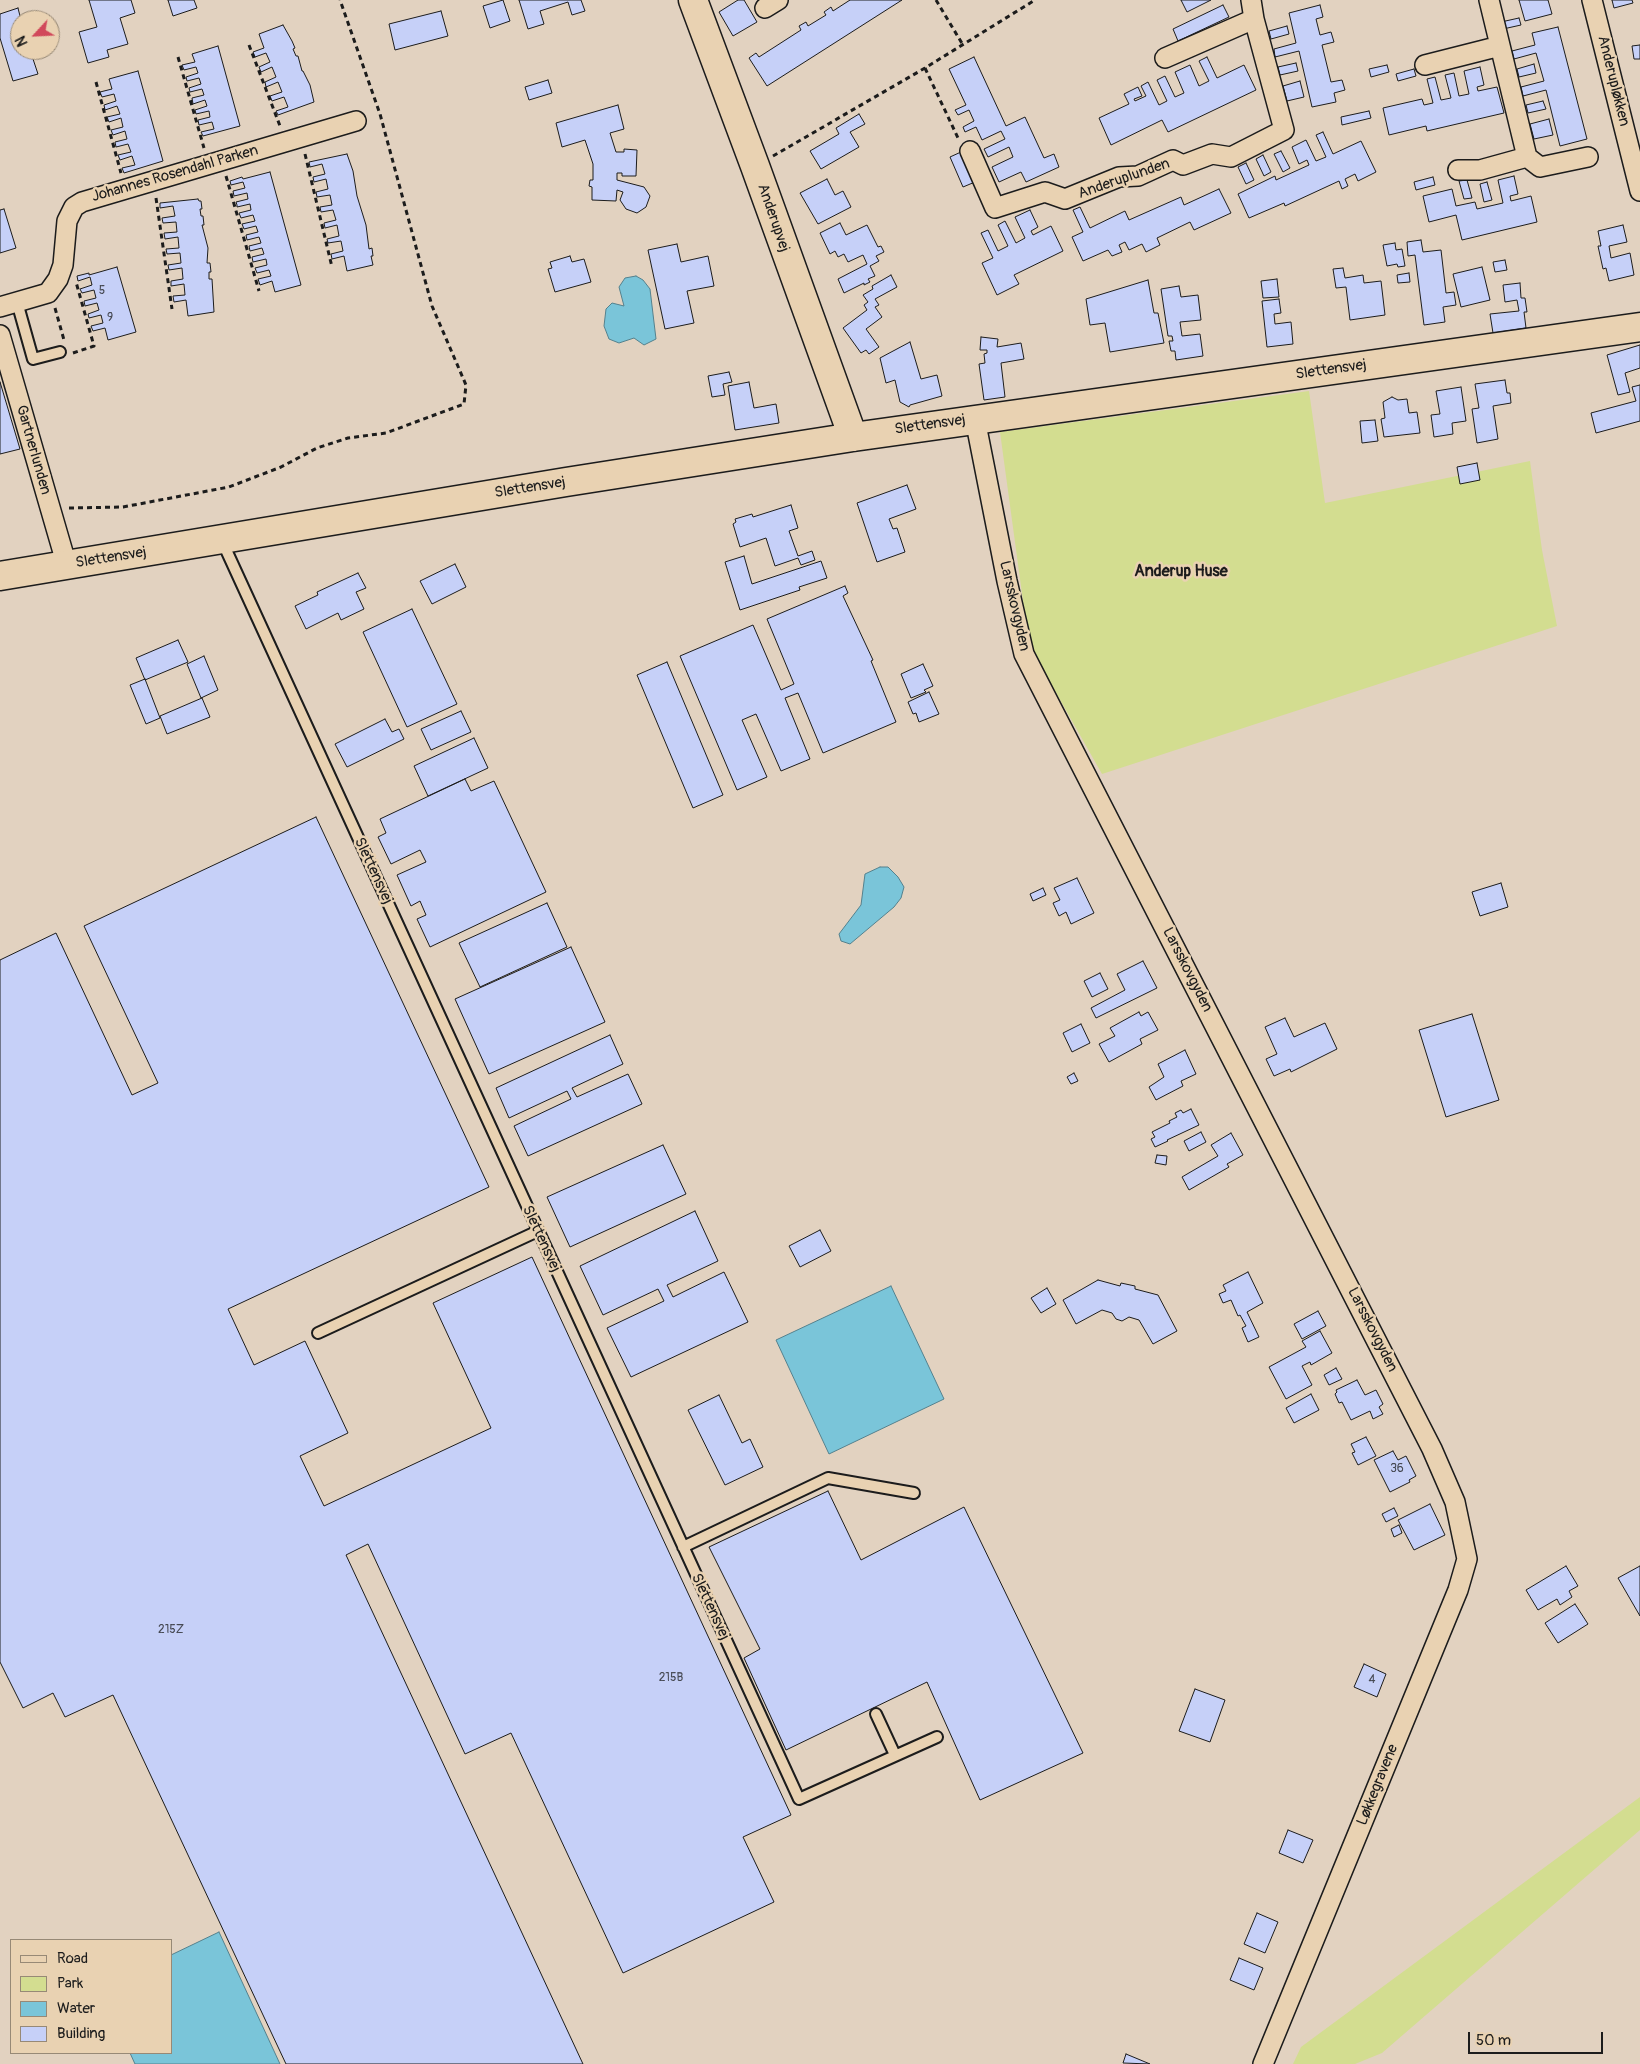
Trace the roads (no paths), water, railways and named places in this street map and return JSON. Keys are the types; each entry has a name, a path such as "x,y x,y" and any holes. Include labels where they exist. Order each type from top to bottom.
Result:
{"street":[{"name":"Anderupvej","path":"692,0 756,166 853,437"},
{"name":"Anderuplunden","path":"970,151 995,208 1045,192 1065,200 1119,177 1138,176 1173,160 1183,165 1212,154 1231,157 1284,130 1254,19 1251,0"},
{"path":"1489,0 1528,157 1540,167 1588,157"},
{"name":"Anderupløkken","path":"1592,0 1640,191"},
{"path":"1165,58 1254,19"},
{"path":"1425,65 1500,46"},
{"name":"Johannes Rosendahl Parken","path":"8,304 48,292 60,272 66,221 74,207 82,202 356,120"},
{"path":"1458,170 1480,170 1528,157"},
{"name":"Slettensvej","path":"0,576 853,437 1640,327"},
{"name":"Gartnerlunden","path":"0,335 67,566"},
{"name":"Larsskovgyden","path":"975,419 1007,581 1024,654 1424,1431 1455,1502"},
{"name":"Løkkegravene","path":"1264,2064 1458,1590 1467,1559 1455,1502"}],"lane":[{"path":"8,304 33,359 60,352"},
{"name":"Slettensvej","path":"222,541 799,1799 937,1737"},
{"path":"318,1333 538,1231"},
{"path":"683,1547 828,1478 914,1493"},
{"path":"876,1714 895,1756"}],"water":[{"path":"636,276 643,280 650,289 656,339 644,345 634,338 619,343 609,339 604,326 606,309 612,303 624,306 619,287 625,278"},
{"path":"880,867 888,867 898,877 904,887 901,898 894,907 850,944 841,941 839,934 861,905 865,874"},
{"path":"891,1286 944,1399 829,1454 776,1340"},
{"path":"219,1932 280,2064 135,2064 130,2054 172,2054 172,1955"}],"district":[{"name":"Anderup Huse","path":"1181,572"}]}
